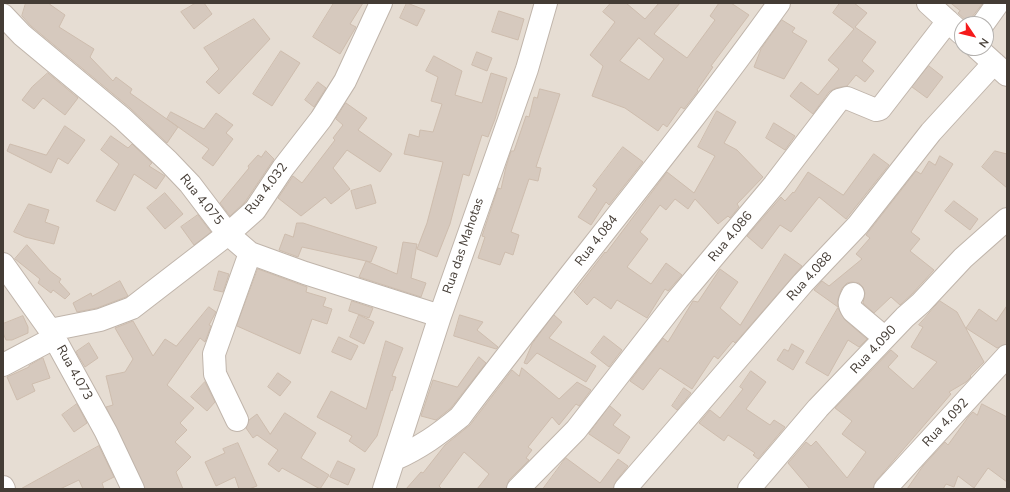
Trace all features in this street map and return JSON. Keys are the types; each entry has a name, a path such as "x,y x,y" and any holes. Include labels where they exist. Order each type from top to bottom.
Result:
{"street":[{"name":"Rua 4.032","path":"3,365 52,334 100,320 132,308 228,234 255,210 283,168 321,119 345,81 381,3"},
{"name":"Rua das Mahotas","path":"384,489 396,458 440,316 527,69 546,3"},
{"name":"Rua 4.084","path":"396,458 413,452 432,440 460,418 665,156 779,3"},
{"path":"928,3 954,26"},
{"path":"989,16 998,3"},
{"name":"Rua 4.075","path":"3,15 22,35 111,108 168,161 190,184 228,234 250,253 305,273 440,316"},
{"name":"Rua 4.086","path":"518,489 576,430 678,300 783,174 839,100 847,98 876,110 880,109 954,28"},
{"path":"986,56 1001,70"},
{"name":"Rua 4.088","path":"625,489 803,283 858,225 931,132 1001,70"},
{"name":"Rua 4.090","path":"749,489 818,408 963,258 1007,219"},
{"path":"237,420 216,374 214,354 250,253"},
{"name":"Rua 4.073","path":"3,264 52,334 106,432 133,489"},
{"path":"853,294 849,301 853,311 886,338"},
{"name":"Rua 4.092","path":"885,489 1007,356"}],"shaded area":[{"path":"3,3 1007,3 1007,489 3,489"}],"building":[{"path":"26,3 48,3 65,15 59,27 94,49 90,57 113,81 116,77 132,89 130,93 178,127 167,143 130,108 31,26 22,16"},
{"path":"196,3 204,3 212,14 194,29 181,12"},
{"path":"334,3 363,3 350,24 356,27 340,54 313,37"},
{"path":"407,3 425,10 417,26 400,18"},
{"path":"611,3 626,3 645,19 659,3 680,3 654,34 687,58 715,20 710,16 719,3 731,3 749,15 711,66 713,67 697,90 698,91 684,109 681,107 667,127 663,124 658,131 625,108 592,96 603,66 590,55 615,22 603,12","holes":["639,38 664,59 649,80 620,61"]},
{"path":"840,3 854,3 867,13 855,27 876,42 862,61 874,71 865,82 856,75 847,86 836,88 829,92 813,114 790,96 801,82 818,95 839,69 828,60 854,29 833,13"},
{"path":"951,3 983,3 973,16 961,16 958,13 960,11"},
{"path":"499,11 524,19 518,40 492,32"},
{"path":"254,19 270,39 219,94 206,82 219,69 204,48"},
{"path":"782,20 795,28 792,32 807,41 784,79 754,67 761,49"},
{"path":"281,51 300,63 272,106 253,94"},
{"path":"477,52 492,58 487,71 472,65"},
{"path":"434,56 462,71 455,95 482,103 491,73 507,78 488,137 482,135 469,176 463,174 450,224 437,257 417,249 427,223 443,162 404,154 409,134 419,137 420,130 433,132 442,104 431,101 438,77 426,71"},
{"path":"929,66 943,77 927,98 912,87"},
{"path":"48,73 78,98 65,115 43,98 34,109 22,100 32,87"},
{"path":"318,82 326,88 314,107 305,100"},
{"path":"540,89 560,94 536,167 541,168 538,181 529,179 511,232 519,235 513,255 505,252 500,265 478,258 485,237 482,236 498,188 501,189 511,151 514,151 526,116 529,117 534,97 537,98"},
{"path":"346,103 367,118 358,130 392,154 380,172 347,150 333,168 350,189 331,204 325,197 301,216 278,198 293,176 302,183 335,140 333,138 343,125 336,119"},
{"path":"717,111 736,122 724,143 737,150 763,177 737,204 739,207 730,218 728,216 718,224 695,199 688,209 675,199 666,210 660,205 640,232 648,239 627,267 651,284 666,263 682,275 668,291 665,289 647,318 617,300 611,309 594,297 587,305 574,292 605,252 606,253 667,172 694,193 715,156 698,147"},
{"path":"171,112 204,129 216,113 233,125 226,133 233,139 213,166 202,158 209,149 167,119"},
{"path":"774,123 795,136 785,150 766,138"},
{"path":"65,126 85,140 68,164 58,158 51,173 7,151 10,144 46,155"},
{"path":"111,136 128,148 132,144 152,163 149,166 165,176 156,189 134,174 115,211 96,201 119,164 101,150"},
{"path":"623,147 643,162 609,205 606,202 591,225 578,217 597,189 593,186"},
{"path":"266,151 274,159 245,202 230,216 220,203 249,168 248,166 258,155 261,157"},
{"path":"995,151 1007,154 1007,188 982,167"},
{"path":"874,154 889,165 846,219 819,197 791,232 780,225 762,249 747,236 781,197 785,201 793,192 794,193 808,172 843,195"},
{"path":"940,156 953,164 911,232 920,239 910,251 934,270 912,294 900,305 891,297 874,313 863,303 865,293 863,287 859,283 847,283 842,288 838,299 838,307 814,290 822,281 829,286 862,259 856,254 870,238 866,235 916,171 921,174 929,161 935,165"},
{"path":"371,185 376,203 356,209 351,191"},
{"path":"165,193 183,214 165,229 147,208"},
{"path":"954,201 978,219 970,230 945,211"},
{"path":"29,204 49,210 45,222 59,227 54,244 25,237 14,232"},
{"path":"198,215 211,232 194,245 181,227"},
{"path":"297,223 303,223 377,247 371,262 302,247 298,257 279,250 285,234 293,237"},
{"path":"403,242 417,244 411,278 426,283 421,297 359,277 366,261 397,274"},
{"path":"27,245 50,271 61,279 59,282 70,294 65,299 53,290 51,293 38,283 40,279 15,259"},
{"path":"785,254 802,266 735,343 733,341 718,359 714,356 692,389 660,368 643,390 630,381 663,338 668,342 693,301 698,302 720,269 738,282 720,308 740,325"},
{"path":"258,269 307,287 306,292 326,298 323,306 332,309 327,324 312,319 300,354 237,326"},
{"path":"219,271 229,274 223,292 214,290"},
{"path":"120,281 128,296 97,308 77,312 73,303 91,293 92,296"},
{"path":"352,301 373,308 369,318 349,311"},
{"path":"940,301 957,312 984,362 966,382 949,392 951,394 876,481 873,489 810,489 788,463 806,442 811,446 816,441 847,478 866,452 842,434 852,421 835,408 891,350 898,356 888,367 913,389 937,362 911,347 923,327 919,325"},
{"path":"1007,306 1007,344 997,348 966,328 979,309 996,321"},
{"path":"209,307 216,312 209,325 211,326 205,342 200,338 167,385 194,408 180,423 187,430 175,442 191,457 176,472 183,489 145,489 106,407 113,405 106,376 125,372 133,359 115,328 133,321 153,356 165,339 176,346"},
{"path":"838,308 845,320 867,339 859,347 848,340 828,376 806,363"},
{"path":"359,315 374,322 364,344 350,337"},
{"path":"460,315 483,322 477,330 498,347 496,349 454,336"},
{"path":"554,315 562,322 549,338 596,366 586,382 537,353 527,364 524,363 532,344"},
{"path":"23,316 28,327 28,333 12,340 6,340 3,333 3,324"},
{"path":"604,336 622,350 609,367 591,353"},
{"path":"339,337 358,346 351,360 332,352"},
{"path":"386,341 403,348 392,376 396,377 377,436 365,452 349,441 352,436 317,417 331,391 366,409"},
{"path":"89,343 98,358 85,367 76,352"},
{"path":"792,344 804,351 793,370 777,360 784,349 788,351"},
{"path":"479,357 486,363 451,408 436,420 421,416 433,380 457,387"},
{"path":"43,358 50,378 32,384 35,391 17,400 7,377 29,367"},
{"path":"522,368 559,399 577,382 591,390 579,406 576,404 559,425 552,417 528,447 532,450 526,458 529,460 509,480 506,489 477,489 489,474 464,452 439,486 442,489 406,489 421,472 423,473 445,445 470,425 512,370 519,376"},
{"path":"751,371 766,382 746,409 770,425 774,420 785,427 758,459 753,455 755,453 728,435 724,441 699,423 710,410 720,418 743,389 740,387"},
{"path":"278,373 291,382 280,396 268,387"},
{"path":"205,382 215,402 207,411 191,397"},
{"path":"684,388 691,393 677,410 672,406"},
{"path":"77,404 87,423 74,432 62,415"},
{"path":"982,404 1007,417 1007,482 988,468 974,488 958,476 954,487 946,484 943,489 907,489 923,466 945,442 948,445 969,416 973,412 977,415"},
{"path":"610,406 621,415 613,425 630,437 619,454 589,434"},
{"path":"285,413 316,433 301,458 329,475 320,489 282,468 279,472 268,464 278,450 257,435 253,438 246,428 249,420 257,414 270,434"},
{"path":"238,443 257,486 249,489 239,489 235,477 216,486 205,462 225,453 223,449"},
{"path":"99,446 114,477 102,483 104,489 83,489 79,480 60,489 21,489"},
{"path":"566,458 600,483 618,459 628,466 616,481 613,489 543,489"},
{"path":"338,461 355,469 348,485 330,477"}]}
